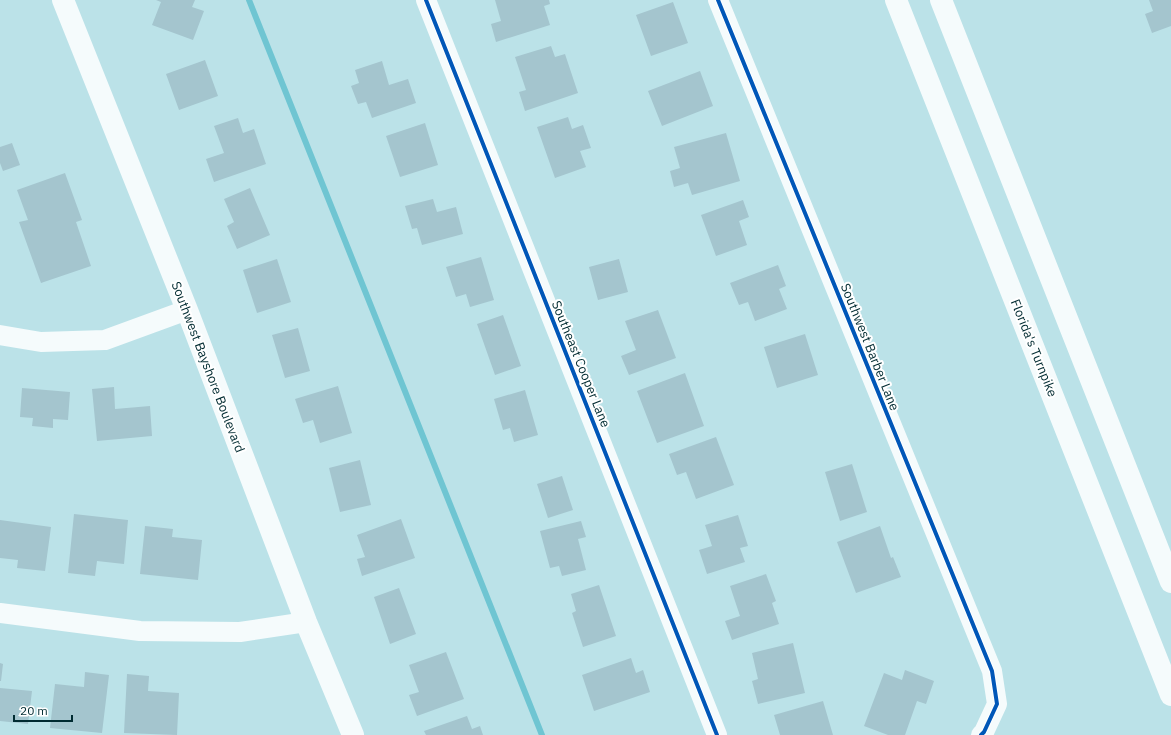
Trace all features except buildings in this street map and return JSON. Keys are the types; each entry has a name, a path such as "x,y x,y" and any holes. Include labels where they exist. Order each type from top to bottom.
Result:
{"main road":[{"name":"Southwest Bayshore Boulevard","path":"63,0 187,310 306,622 353,735"},
{"name":"Florida's Turnpike","path":"896,0 1171,695"},
{"path":"941,0 1171,582"}],"street":[{"name":"Southeast Cooper Lane","path":"426,0 717,735"},
{"name":"Southwest Barber Lane","path":"718,0 992,671 997,704 984,732 981,735"},
{"path":"0,335 41,342 105,340 187,310"},
{"path":"0,613 140,631 240,632 306,622"}],"waterway":[{"path":"249,0 542,735"}],"cycle path":[{"path":"426,0 717,735"},
{"path":"718,0 992,671 997,704 984,732 981,735"}]}
